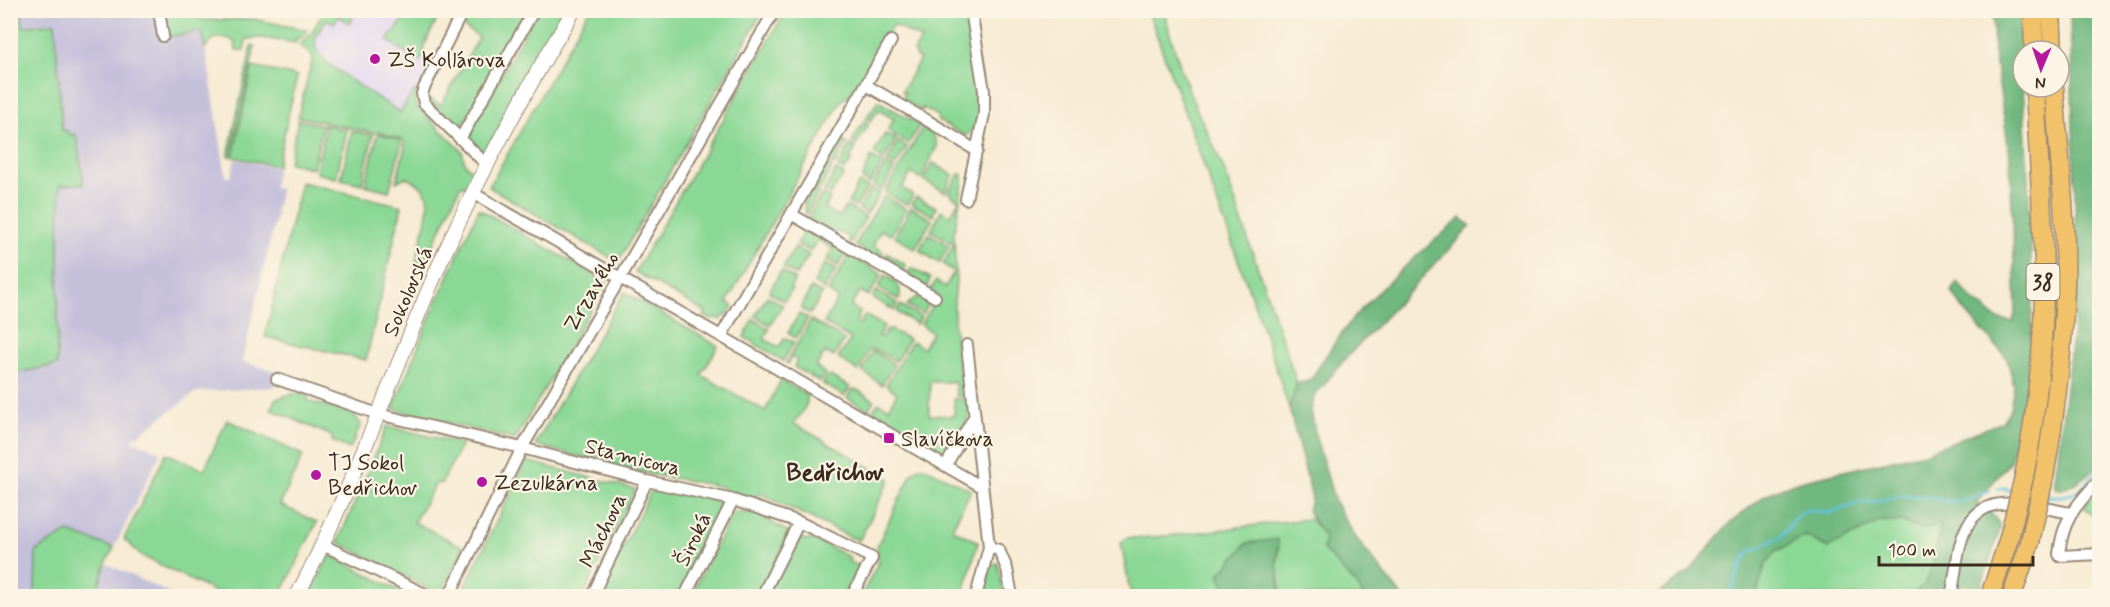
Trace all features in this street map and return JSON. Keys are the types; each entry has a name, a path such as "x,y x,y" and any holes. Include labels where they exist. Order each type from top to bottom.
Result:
{"highway":[{"path":"2033,10 2034,39"},
{"path":"2051,10 2052,39"},
{"name":"38","path":"1990,597 2009,538 2024,477 2031,441 2039,366 2044,286 2036,99"},
{"name":"38","path":"2012,597 2030,542 2044,477 2059,369 2065,289 2064,214 2055,99"}],"street":[{"path":"159,10 163,36"},
{"path":"462,10 422,94 424,103 487,165"},
{"path":"460,139 534,10"},
{"name":"Sokolovská","path":"297,597 324,545 426,294 473,193 512,116 574,10"},
{"name":"Zrzavého","path":"449,597 522,448 775,10"},
{"path":"966,199 984,114 984,91 971,10"},
{"path":"721,336 891,41"},
{"path":"866,85 977,151"},
{"path":"473,193 982,487"},
{"path":"791,214 935,297"},
{"path":"967,345 989,547 975,597"},
{"name":"Stamicova","path":"277,379 378,414 733,500 799,522 872,558 852,597"},
{"path":"946,465 974,417"},
{"path":"2100,478 2071,513 2062,532 2060,556 2100,554"},
{"name":"Máchova","path":"592,597 647,481"},
{"name":"Široká","path":"685,597 733,500"},
{"path":"1951,597 1961,542 1967,524 1988,506 2007,502 2071,513"},
{"path":"762,597 799,522"},
{"path":"324,545 429,597"},
{"path":"989,547 999,550 1007,570 1012,597"}],"shaded area":[{"path":"22,11 137,11 138,16 163,14 203,31 226,177 231,177 235,159 277,168 273,188 281,189 243,358 243,362 279,372 275,387 196,392 131,440 161,452 114,548 68,532 36,551 35,596 11,596 11,374 57,365 60,184 83,184 83,180 76,135 69,136 62,130 55,23 23,27"},
{"name":"ZŠ Kollárova","path":"324,11 440,11 438,20 424,47 429,72 417,92 415,91 400,112 356,83 316,50 315,37 311,34"},
{"path":"107,564 137,578 174,596 95,596"}],"green space":[{"path":"589,10 763,11 618,262 489,187"},
{"path":"10,11 22,11 23,27 55,23 62,130 68,131 69,135 76,134 83,184 60,185 57,365 11,374"},
{"path":"165,11 183,11 200,17 201,20 253,19 307,30 301,38 296,38 296,43 261,38 246,39 244,50 236,50 235,42 228,38 215,38 205,48 202,31 168,37 163,14"},
{"path":"324,11 353,11 351,24 339,16 334,23 327,19 315,41 320,55 354,82 400,112 415,90 418,108 462,151 465,164 476,174 469,188 461,185 422,269 415,267 426,220 427,198 421,187 406,177 396,182 405,147 403,140 378,132 298,117 313,56 299,45 311,34"},
{"path":"440,11 424,47 421,60 417,60 387,40 402,22 402,12"},
{"path":"468,11 531,11 462,126 457,126 444,118 428,98 441,105 479,37 463,26 463,19 470,22 473,17 466,13"},
{"path":"537,11 570,11 488,149 481,150 471,142 469,133"},
{"path":"786,11 967,11 980,83 978,122 965,136 937,120 938,116 923,108 921,111 902,99 905,93 902,91 920,59 915,56 914,52 921,39 893,25 856,90 841,101 727,302 733,306 729,313 719,320 718,318 709,319 704,316 706,312 635,272"},
{"path":"1148,11 1164,11 1187,85 1227,178 1297,383 1289,408 1266,337"},
{"path":"1993,11 2019,11 2020,39 2011,39 2011,99 2024,99 2031,236 2032,328 2023,416 2010,462 1975,504 1987,506 2001,527 1978,596 1913,596 1925,584 1931,570 1941,524 1920,529 1904,522 1881,521 1828,548 1806,536 1776,551 1765,565 1756,596 1655,596 1689,572 1729,524 1764,496 1800,481 1924,453 2002,422 2010,410 2014,386 2007,358 1964,310 1952,292 1957,282 1976,303 1986,308 1995,318 2013,322 2016,308 2010,157 1994,52"},
{"path":"2070,11 2099,11 2100,464 2073,485 2061,489 2055,488 2055,480 2075,311 2076,240"},
{"path":"252,45 255,46 231,156 228,156"},
{"path":"252,67 297,76 277,166 233,157"},
{"path":"878,101 920,125 908,144 889,131 894,119 879,110 870,121 866,118"},
{"path":"298,120 323,125 313,168 289,163"},
{"path":"864,121 869,124 856,145 852,142"},
{"path":"326,125 347,130 336,178 316,173"},
{"path":"923,127 933,134 937,146 921,179 911,173 902,188 912,194 907,205 885,192"},
{"path":"352,131 373,135 362,184 341,179"},
{"path":"378,133 400,140 401,146 389,191 365,185"},
{"path":"885,134 896,139 884,160 874,153"},
{"path":"841,140 847,143 834,165 827,161"},
{"path":"898,141 907,147 895,166 887,162"},
{"path":"850,145 856,148 850,158 852,160 844,171 838,167"},
{"path":"871,157 882,163 870,184 862,179"},
{"path":"933,163 953,175 945,192 925,181 924,178"},
{"path":"825,164 832,168 820,189 813,185"},
{"path":"885,164 894,169 882,190 873,185"},
{"path":"836,170 844,175 830,195 824,191"},
{"path":"959,174 963,175 963,182 954,233 956,281 954,324 959,369 964,370 968,396 956,396 955,382 930,382 929,415 954,416 954,399 968,400 970,415 956,442 952,439 948,445 953,448 941,451 921,440 923,435 919,432 916,437 871,412 879,403 889,408 897,393 886,385 911,343 914,342 923,348 932,333 921,324 938,295 930,290 936,281 945,287 954,272 943,264 954,244 931,231 941,210 950,216 959,201 948,192"},
{"path":"301,182 402,206 366,360 265,337"},
{"path":"859,183 868,187 856,207 848,203"},
{"path":"812,188 819,192 806,215 804,203"},
{"path":"871,188 880,193 867,214 859,209"},
{"path":"822,194 830,199 825,209 839,217 845,207 848,207 866,217 850,244 848,243 850,238 836,231 834,235 810,221 809,216"},
{"path":"884,196 906,209 891,235 881,230 873,245 882,251 883,254 879,260 855,245"},
{"path":"916,197 936,207 933,216 912,204"},
{"path":"911,207 932,220 915,249 895,236"},
{"path":"479,209 607,282 515,440 393,409 432,312"},
{"path":"1461,218 1471,226 1345,359 1314,397 1311,410 1316,438 1335,502 1356,538 1402,596 1364,596 1356,584 1323,549 1325,538 1307,510 1311,494 1289,408 1297,383 1311,379 1356,315 1381,289"},
{"path":"805,229 846,252 838,266 827,259 833,249 818,240 810,251 797,244"},
{"path":"929,234 949,245 939,263 919,250"},
{"path":"795,247 809,255 796,275 783,268"},
{"path":"887,254 906,265 903,275 882,263"},
{"path":"849,255 882,274 869,296 860,291 851,306 860,312 856,323 859,325 865,315 884,326 879,336 882,337 889,329 909,339 896,361 875,350 874,352 894,364 882,385 862,371 873,351 870,350 858,371 838,358 851,339 824,323 838,298 828,292"},
{"path":"825,263 836,270 824,290 814,283"},
{"path":"911,268 930,278 927,288 906,277"},
{"path":"781,271 795,279 790,289 792,290 784,301 769,292"},
{"path":"885,275 898,285 899,300 878,288"},
{"path":"811,288 822,294 810,314 801,309"},
{"path":"876,291 897,303 894,310 874,299"},
{"path":"624,292 718,346 701,375 765,411 781,380 807,395 805,407 793,423 890,479 859,541 759,493 755,500 723,493 724,487 644,473 535,445"},
{"path":"767,296 783,305 770,325 755,316"},
{"path":"920,297 930,301 923,314 907,305"},
{"path":"900,305 921,317 917,324 898,313"},
{"path":"799,314 808,318 796,338 788,333"},
{"path":"753,319 769,329 764,339 779,347 785,338 794,342 783,361 744,337"},
{"path":"811,320 844,340 834,357 825,352 816,367 825,373 820,382 794,367 797,360 792,357 788,364 786,363"},
{"path":"827,376 850,387 844,396 823,384"},
{"path":"855,389 874,400 868,410 847,398"},
{"path":"292,394 309,394 308,401 349,413 351,411 361,424 350,449 332,441 332,436 271,409 275,399"},
{"path":"227,420 303,455 280,505 317,522 280,596 223,596 142,556 124,539 166,453 204,470"},
{"path":"387,426 462,444 441,484 436,483 414,522 463,547 440,595 338,542"},
{"path":"526,461 635,489 583,596 460,596"},
{"path":"920,467 971,490 952,529 978,542 963,596 861,596 878,563 877,546 912,473"},
{"path":"2099,487 2099,521 2084,508"},
{"path":"658,488 720,501 724,506 681,596 599,596 650,493"},
{"path":"733,512 755,513 790,533 758,596 691,596"},
{"path":"1311,519 1325,538 1323,549 1356,584 1364,596 1281,596 1277,565 1279,547 1247,543 1220,575 1228,596 1131,596 1121,543 1126,538"},
{"path":"1881,521 1904,522 1920,529 1942,523 1931,570 1925,584 1913,596 1756,596 1765,565 1776,551 1806,536 1828,548"},
{"path":"68,532 114,548 106,563 95,596 35,596 36,551"},
{"path":"796,536 808,541 811,538 850,557 848,561 861,567 847,596 766,596"},
{"path":"1278,539 1277,565 1281,596 1228,596 1219,575 1247,543"},
{"path":"330,555 409,596 309,596"},
{"path":"998,563 1004,596 983,596 991,564"},
{"path":"1541,587 1584,590 1608,596 1525,596"}],"waterway":[{"path":"2046,496 2065,496 2078,491 2084,487 2100,465"},
{"path":"1998,489 2013,491"},
{"path":"1729,596 1742,563 1749,552 1781,537 1798,515 1808,510 1829,513 1858,503 1901,496 1950,502 1967,500 1989,491"}],"place":[{"name":"ZŠ Kollárova","path":"375,59"},
{"name":"Slavíčkova","path":"889,438"},
{"name":"TJ Sokol Bedřichov","path":"316,475"},
{"name":"Zezulkárna","path":"482,482"}],"district":[{"name":"Bedřichov","path":"835,472"}]}
